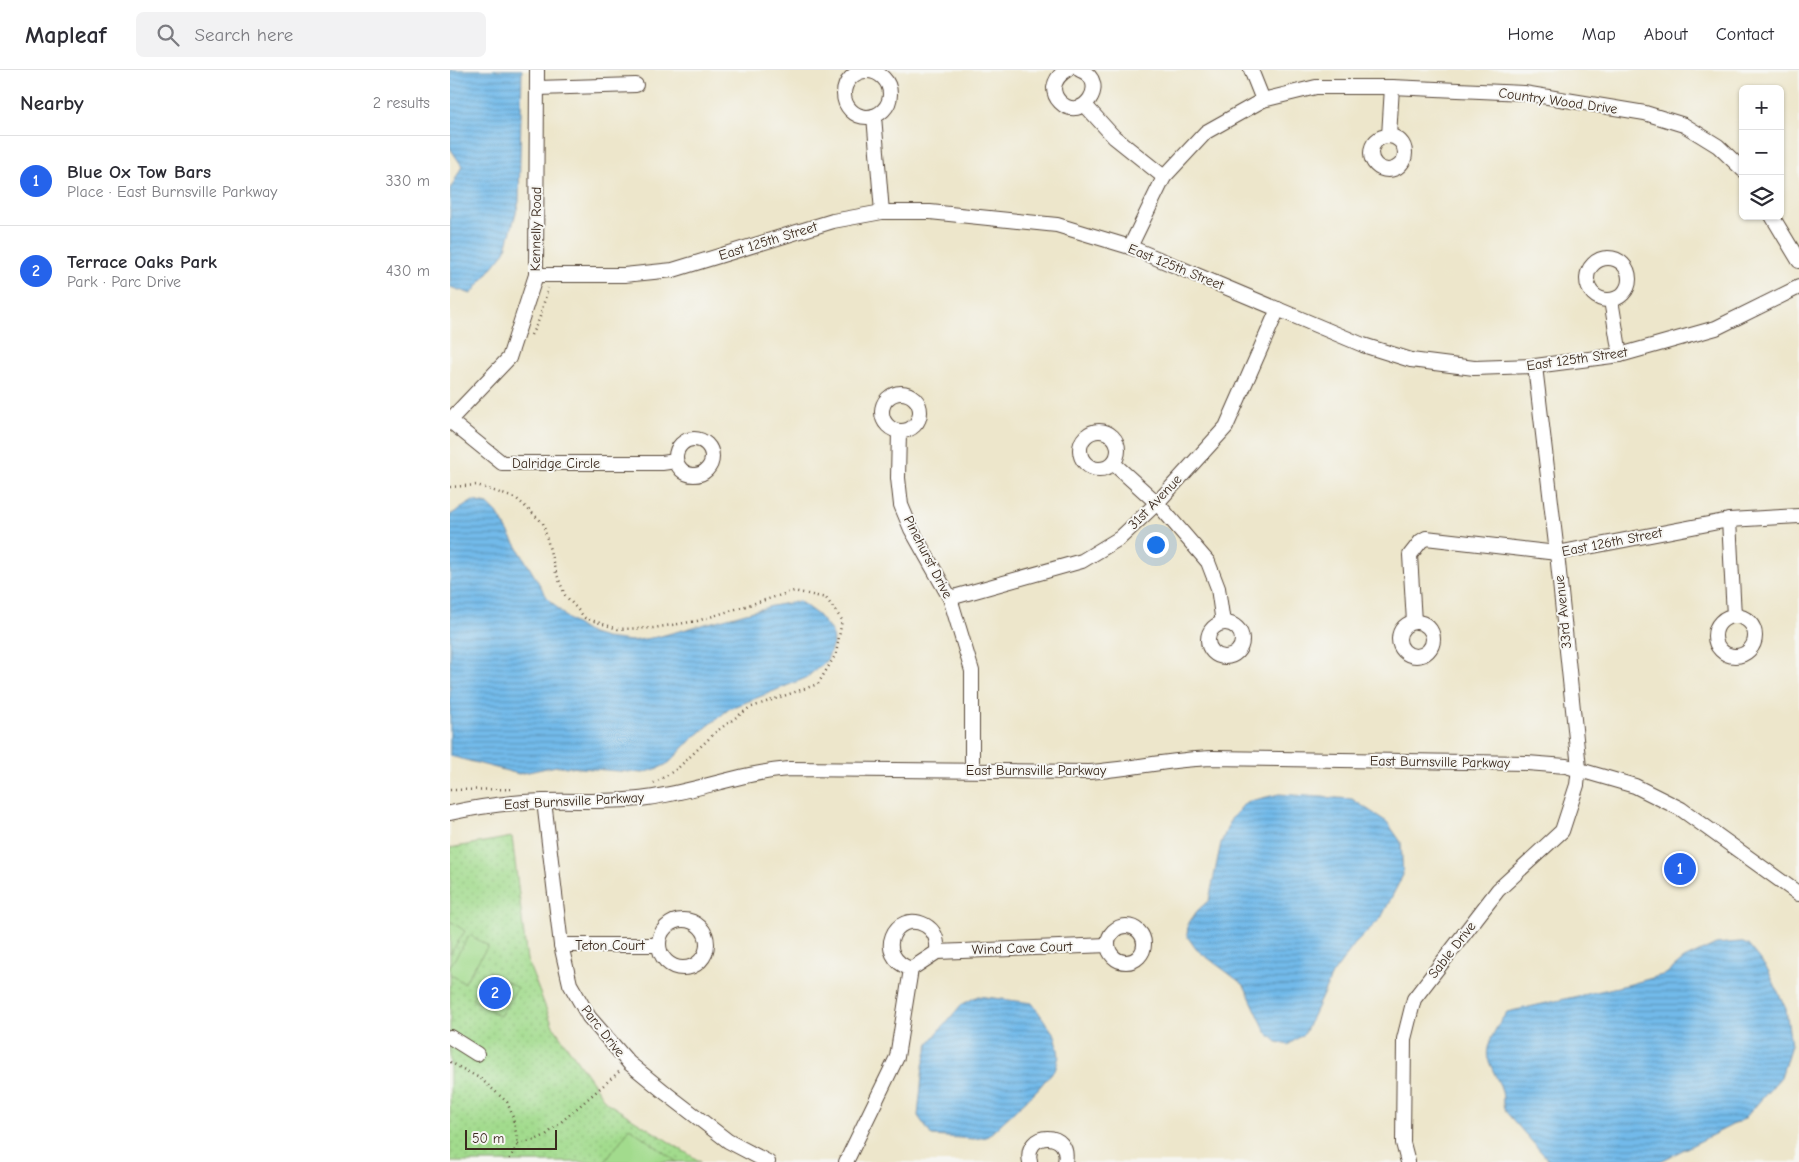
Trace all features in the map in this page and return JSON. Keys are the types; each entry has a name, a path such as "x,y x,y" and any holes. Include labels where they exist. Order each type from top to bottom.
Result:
{"street":[{"name":"Kennelly Road","path":"450,420 509,358 536,275 537,70"},
{"path":"1067,70 1057,78 1054,85 1054,93 1063,105 1071,108 1086,105 1094,92 1090,77 1080,70"},
{"path":"1252,70 1263,100"},
{"path":"537,88 636,85"},
{"name":"Country Wood Drive","path":"1130,247 1164,176 1206,132 1263,100 1316,87 1392,87 1524,93 1645,113 1684,125 1718,146 1739,166"},
{"path":"1389,136 1392,87"},
{"path":"1086,105 1114,137 1164,176"},
{"path":"874,116 882,212"},
{"name":"East 125th Street","path":"536,275 624,275 673,270 833,221 882,212 930,212 1057,225 1130,247 1362,345 1411,360 1474,368 1535,366 1620,355 1716,328 1799,287"},
{"path":"1774,220 1799,261"},
{"path":"1611,300 1620,355"},
{"name":"31st Avenue","path":"950,598 1082,561 1120,538 1156,503 1226,426 1278,309"},
{"name":"33rd Avenue","path":"1535,366 1557,553 1579,768"},
{"name":"Dalridge Circle","path":"450,420 502,463 662,463 676,461"},
{"name":"Pinehurst Drive","path":"899,431 898,478 901,505 910,529 950,598 972,671 972,770"},
{"path":"1113,464 1156,503 1208,562 1218,588 1223,623"},
{"name":"East 126th Street","path":"1414,622 1410,555 1421,541 1426,538 1557,553 1729,520 1799,516"},
{"path":"1729,520 1734,616"},
{"name":"East Burnsville Parkway","path":"450,813 492,806 544,801 623,801 648,798 751,774 789,769 1089,772 1133,768 1173,760 1213,758 1527,763 1579,768 1635,786 1681,809 1799,894"},
{"name":"Sable Drive","path":"1408,1162 1403,1143 1404,1039 1414,999 1498,890 1562,831 1577,785 1579,768"},
{"name":"Parc Drive","path":"544,801 562,945 570,984 589,1017 629,1063 728,1141 768,1162"},
{"path":"846,1162 897,1057 911,969 937,952 937,942 934,933 928,926 920,922 910,922 901,925 894,932 890,941 895,959 902,966 911,969"},
{"name":"Teton Court","path":"562,945 660,945"},
{"name":"Wind Cave Court","path":"937,952 1108,945"},
{"path":"450,1037 477,1054"},
{"path":"1030,1162 1029,1152 1037,1140 1051,1138 1063,1146 1066,1153 1065,1162"}],"path":[{"path":"450,487 477,485 518,499 543,523 555,570 565,595 585,618 618,628 653,628 697,621 794,590 826,598 842,620 836,654 818,684 749,708 717,731 677,769 652,785"},
{"path":"450,790 518,789"},
{"path":"450,1062 481,1079 507,1102 513,1117 518,1144 508,1162"},
{"path":"518,1144 535,1140 553,1129 629,1063"}],"green space":[{"path":"512,837 527,960 553,1026 606,1102 701,1162 450,1162 450,848"},
{"path":"450,921 465,931 450,954"},
{"path":"470,935 488,946 464,983 450,974 450,966"},
{"path":"489,971 517,988 500,1016 472,999"},
{"path":"630,1128 677,1162 605,1162"}],"water":[{"path":"450,70 522,70 519,202 505,252 471,294 450,287 450,190 462,166 450,148"},
{"path":"473,501 488,504 497,513 547,597 568,619 589,633 605,638 632,641 657,637 772,606 799,601 818,615 832,632 833,644 827,660 806,678 729,709 692,739 669,763 643,773 556,766 519,774 450,756 450,515"},
{"path":"1279,794 1352,799 1387,822 1401,842 1403,875 1381,918 1354,945 1332,975 1305,1033 1288,1045 1277,1042 1266,1032 1244,985 1196,949 1187,936 1188,924 1197,911 1209,900 1221,843 1231,819 1246,802"},
{"path":"1740,942 1748,945 1768,970 1786,1009 1791,1045 1781,1077 1744,1119 1661,1161 1550,1162 1505,1111 1503,1094 1488,1059 1487,1053 1490,1041 1507,1012 1631,984 1666,974 1684,959 1716,944"},
{"path":"978,996 1032,1003 1056,1037 1059,1056 1056,1068 1037,1090 987,1137 974,1139 932,1136 918,1116 923,1066 929,1043 961,1005"}],"place":[{"name":"Blue Ox Tow Bars","path":"1680,869"},
{"name":"Terrace Oaks Park","path":"495,993"}]}
